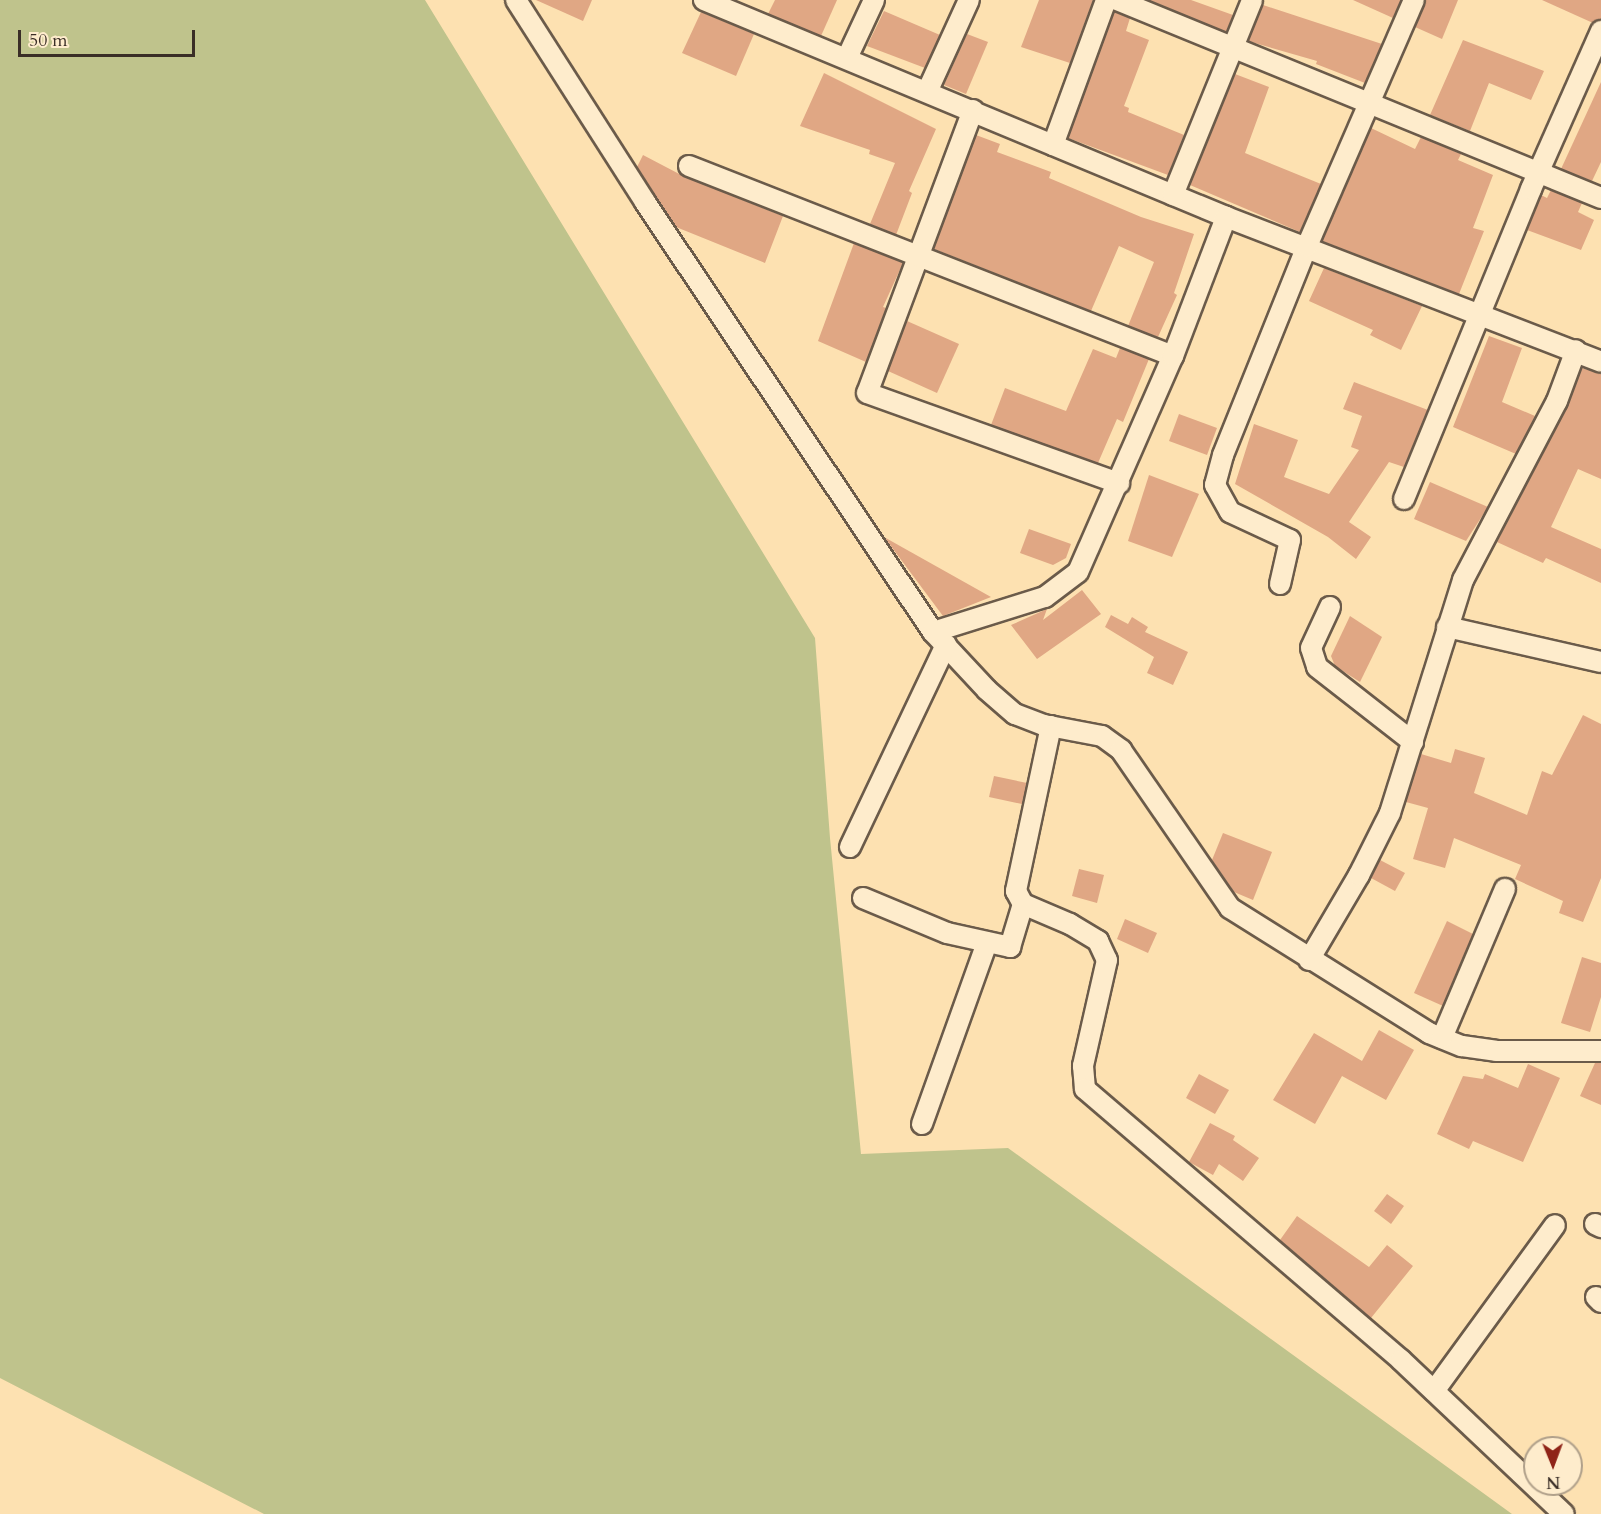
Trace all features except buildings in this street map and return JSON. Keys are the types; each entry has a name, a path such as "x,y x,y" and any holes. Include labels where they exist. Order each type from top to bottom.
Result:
{"street":[{"path":"516,0 645,202 939,639 1015,714 1051,726 1102,736 1121,750 1230,908 1309,960 1442,1038 1496,1051 1601,1051"},
{"path":"704,0 974,110 1226,217 1307,246 1480,317 1601,362"},
{"path":"847,58 874,0"},
{"path":"927,92 969,0"},
{"path":"1053,145 1106,0"},
{"path":"1117,0 1541,171 1601,198"},
{"path":"1173,195 1231,47 1252,0"},
{"path":"1280,584 1290,540 1230,512 1215,485 1223,455 1307,246 1414,0"},
{"path":"1404,499 1601,31"},
{"path":"974,110 867,393 1119,483"},
{"path":"689,166 1173,356"},
{"path":"850,847 939,639 1062,588 1078,572 1173,356 1226,217"},
{"path":"1309,960 1359,875 1390,813 1462,580 1557,401 1576,351"},
{"path":"1330,607 1311,648 1317,668 1413,742"},
{"path":"1447,627 1601,662"},
{"path":"1051,726 1016,891 1023,904 1070,924 1098,941 1107,960 1083,1066 1084,1089 1092,1099 1434,1391 1564,1514"},
{"path":"1442,1038 1505,889"},
{"path":"863,898 947,933 1010,947 1023,904"},
{"path":"922,1124 987,942"},
{"path":"1434,1391 1555,1225"}],"green space":[{"path":"0,0 425,0 815,638 830,838 861,1154 1008,1148 1512,1514 264,1514 0,1378"}]}
